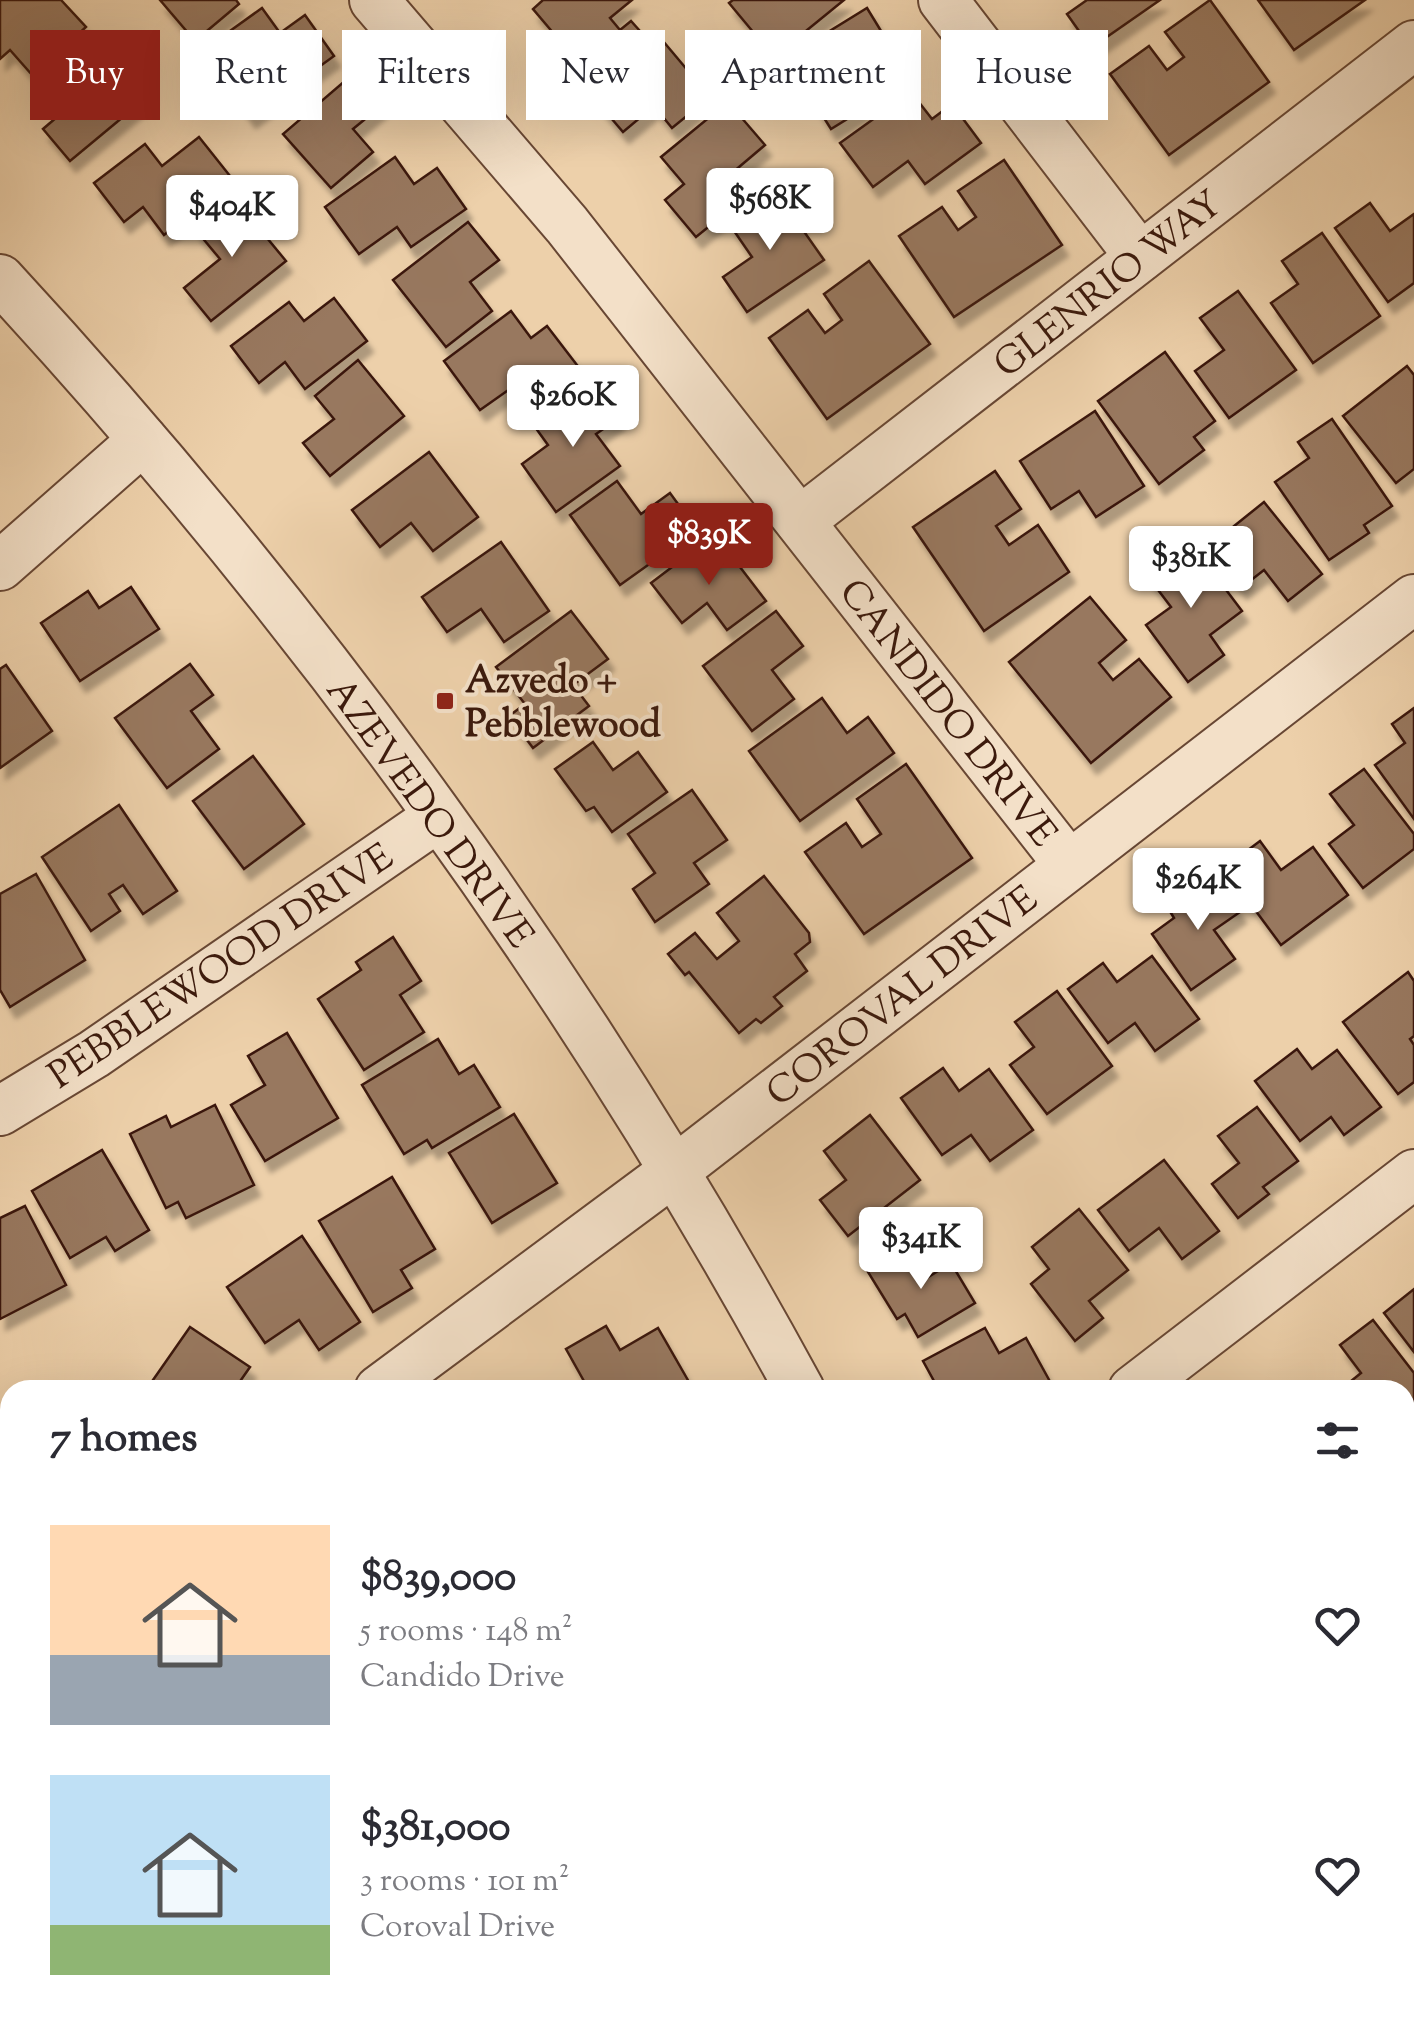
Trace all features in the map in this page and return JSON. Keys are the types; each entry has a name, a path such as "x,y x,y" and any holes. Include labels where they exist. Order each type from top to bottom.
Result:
{"street":[{"name":"CANDIDO DRIVE","path":"374,0 567,225 1069,865"},
{"path":"942,0 1140,258"},
{"name":"GLENRIO WAY","path":"800,521 1414,45"},
{"name":"AZEVEDO DRIVE","path":"0,279 143,440 304,637 438,817 542,965 674,1171 794,1380"},
{"path":"0,566 143,440"},
{"name":"COROVAL DRIVE","path":"392,1380 674,1171 1414,599"},
{"name":"PEBBLEWOOD DRIVE","path":"0,1110 109,1044 438,817"},
{"path":"1146,1380 1414,1174"}],"building":[{"path":"0,0 61,0 86,27 30,30 30,73 10,50 0,59"},
{"path":"160,0 236,0 239,4 208,30 186,30"},
{"path":"543,0 632,0 610,18 620,30 551,30 533,9"},
{"path":"844,0 807,30 752,30 729,3"},
{"path":"1087,0 1160,0 1108,36 1108,30 1078,30 1067,14"},
{"path":"1210,0 1269,82 1169,155 1110,74 1149,46 1167,70 1184,57 1165,32"},
{"path":"1258,0 1365,0 1294,50"},
{"path":"262,8 278,30 231,30"},
{"path":"867,8 880,30 831,30"},
{"path":"305,15 316,30 284,30"},
{"path":"631,21 639,30 620,30"},
{"path":"322,39 334,56 322,65"},
{"path":"665,43 685,67 685,117 672,128 665,119"},
{"path":"342,83 342,120 364,120 353,129 373,152 331,188 283,134 299,120 322,120 322,101"},
{"path":"921,105 932,119 941,112 941,120 964,120 981,143 925,184 908,161 873,187 840,143 872,120 921,120"},
{"path":"54,120 119,120 70,161 43,129"},
{"path":"613,120 637,120 623,132"},
{"path":"706,120 743,120 765,145 732,173 749,194 696,237 665,200 684,184 661,157"},
{"path":"825,120 846,120 831,129"},
{"path":"199,137 234,181 164,235 143,207 124,222 94,183 145,144 162,166"},
{"path":"395,157 414,184 437,168 466,209 411,247 397,227 359,254 325,207"},
{"path":"1004,160 1062,245 954,317 899,236 942,207 958,230 976,217 958,191"},
{"path":"777,193 824,260 747,312 723,277 752,257 730,225"},
{"path":"234,198 286,261 211,321 184,288 220,259 195,229"},
{"path":"1370,203 1390,231 1414,214 1414,283 1388,302 1335,228"},
{"path":"468,222 499,260 470,282 492,311 446,347 393,280"},
{"path":"1322,233 1380,316 1313,363 1271,303 1298,284 1282,261"},
{"path":"869,261 930,344 827,419 769,338 808,310 825,333 842,320 824,294"},
{"path":"1238,291 1296,370 1229,418 1195,371 1224,350 1200,318"},
{"path":"334,298 367,341 305,389 285,362 259,383 231,346 289,302 304,321"},
{"path":"511,311 531,338 547,326 580,369 529,406 514,386 480,410 444,361"},
{"path":"1165,352 1215,421 1194,437 1204,450 1159,484 1098,401"},
{"path":"358,360 404,416 330,476 303,443 334,419 315,396"},
{"path":"1407,366 1414,375 1414,469 1396,483 1343,416"},
{"path":"594,385 618,419 596,434 620,466 556,512 522,464 548,445 535,427"},
{"path":"1095,411 1144,486 1096,517 1079,491 1051,509 1020,461"},
{"path":"1332,419 1392,506 1364,525 1369,533 1329,560 1275,482 1309,458 1298,442"},
{"path":"429,452 478,517 433,551 411,523 380,547 352,510"},
{"path":"995,471 1021,509 996,526 1009,545 1038,525 1069,572 984,631 913,527"},
{"path":"617,481 641,514 670,493 697,530 620,585 570,515"},
{"path":"1264,502 1322,574 1288,601 1264,570 1241,588 1208,547"},
{"path":"501,542 549,611 504,642 481,609 447,632 422,597"},
{"path":"705,542 720,562 730,554 766,601 727,630 707,603 682,623 651,583"},
{"path":"1190,542 1242,611 1210,635 1224,655 1188,682 1146,625 1171,607 1146,574"},
{"path":"131,587 159,629 80,681 41,623 88,591 99,608"},
{"path":"1090,597 1126,640 1099,663 1113,680 1139,659 1171,697 1091,763 1009,662"},
{"path":"571,611 608,659 573,685 589,706 533,748 509,716 525,704 496,667"},
{"path":"776,611 803,646 772,670 794,699 752,731 703,666"},
{"path":"190,664 213,695 191,711 219,749 167,788 115,718"},
{"path":"6,665 52,731 0,768 0,669"},
{"path":"822,698 847,733 868,717 894,753 800,821 749,751"},
{"path":"1414,708 1414,819 1375,765 1405,743 1392,724"},
{"path":"593,742 613,770 638,752 667,792 612,832 594,807 586,811 555,769"},
{"path":"253,756 304,824 244,869 193,801"},
{"path":"906,764 972,858 864,934 805,852 846,823 862,847 881,834 857,799"},
{"path":"1364,769 1414,834 1414,849 1363,888 1329,844 1354,825 1330,794"},
{"path":"692,790 727,840 694,863 709,884 655,922 633,889 655,873 628,834"},
{"path":"119,805 177,891 143,914 123,885 109,894 120,911 91,931 42,857"},
{"path":"1260,841 1281,870 1313,847 1348,895 1281,945 1224,868"},
{"path":"36,874 85,960 10,1007 0,990 0,894"},
{"path":"764,876 809,933 810,942 795,954 807,971 774,997 782,1006 761,1023 756,1019 739,1033 689,972 685,975 668,954 695,933 717,959 739,941 717,913"},
{"path":"1214,876 1240,912 1214,930 1235,959 1191,990 1152,934 1174,918 1168,908"},
{"path":"393,937 421,981 400,995 424,1032 364,1070 318,999 361,970 356,962"},
{"path":"1152,956 1199,1019 1155,1051 1135,1023 1108,1043 1068,989 1103,963 1117,982"},
{"path":"1408,972 1414,981 1414,1036 1410,1039 1414,1045 1414,1082 1398,1094 1343,1022"},
{"path":"1057,991 1112,1066 1047,1114 1010,1065 1034,1047 1015,1022"},
{"path":"287,1033 338,1118 265,1161 231,1105 265,1085 248,1056"},
{"path":"438,1039 459,1074 474,1065 500,1107 432,1148 427,1140 404,1154 362,1085"},
{"path":"1297,1049 1312,1069 1337,1050 1381,1107 1344,1135 1331,1117 1300,1141 1255,1081"},
{"path":"943,1068 959,1091 989,1069 1033,1130 990,1161 971,1135 942,1155 901,1098"},
{"path":"215,1105 254,1185 186,1218 178,1202 166,1208 130,1134 166,1116 171,1127"},
{"path":"1257,1107 1298,1161 1263,1187 1269,1194 1238,1218 1212,1184 1239,1163 1218,1136"},
{"path":"514,1114 557,1183 492,1223 449,1153"},
{"path":"870,1115 920,1180 848,1236 820,1200 846,1180 824,1151"},
{"path":"102,1150 149,1230 115,1251 106,1237 70,1258 32,1191"},
{"path":"1164,1160 1219,1231 1182,1259 1159,1228 1129,1251 1098,1210"},
{"path":"392,1177 435,1249 401,1270 412,1288 373,1312 319,1221"},
{"path":"25,1206 66,1285 0,1319 0,1218"},
{"path":"1079,1209 1128,1270 1089,1301 1103,1318 1075,1341 1031,1284 1049,1269 1032,1247"},
{"path":"302,1236 360,1322 319,1350 299,1320 265,1343 227,1287"},
{"path":"907,1249 925,1279 951,1263 975,1303 918,1337 905,1314 897,1319 868,1272"},
{"path":"1414,1289 1414,1352 1384,1313"},
{"path":"1373,1320 1414,1373 1414,1380 1352,1380 1361,1373 1340,1345"},
{"path":"606,1326 620,1350 658,1328 688,1380 583,1380 566,1349"},
{"path":"190,1327 250,1367 241,1380 153,1380"},
{"path":"985,1328 999,1353 1026,1338 1049,1380 933,1380 923,1361"}],"place":[{"name":"Azvedo + Pebblewood","path":"445,701"}]}
